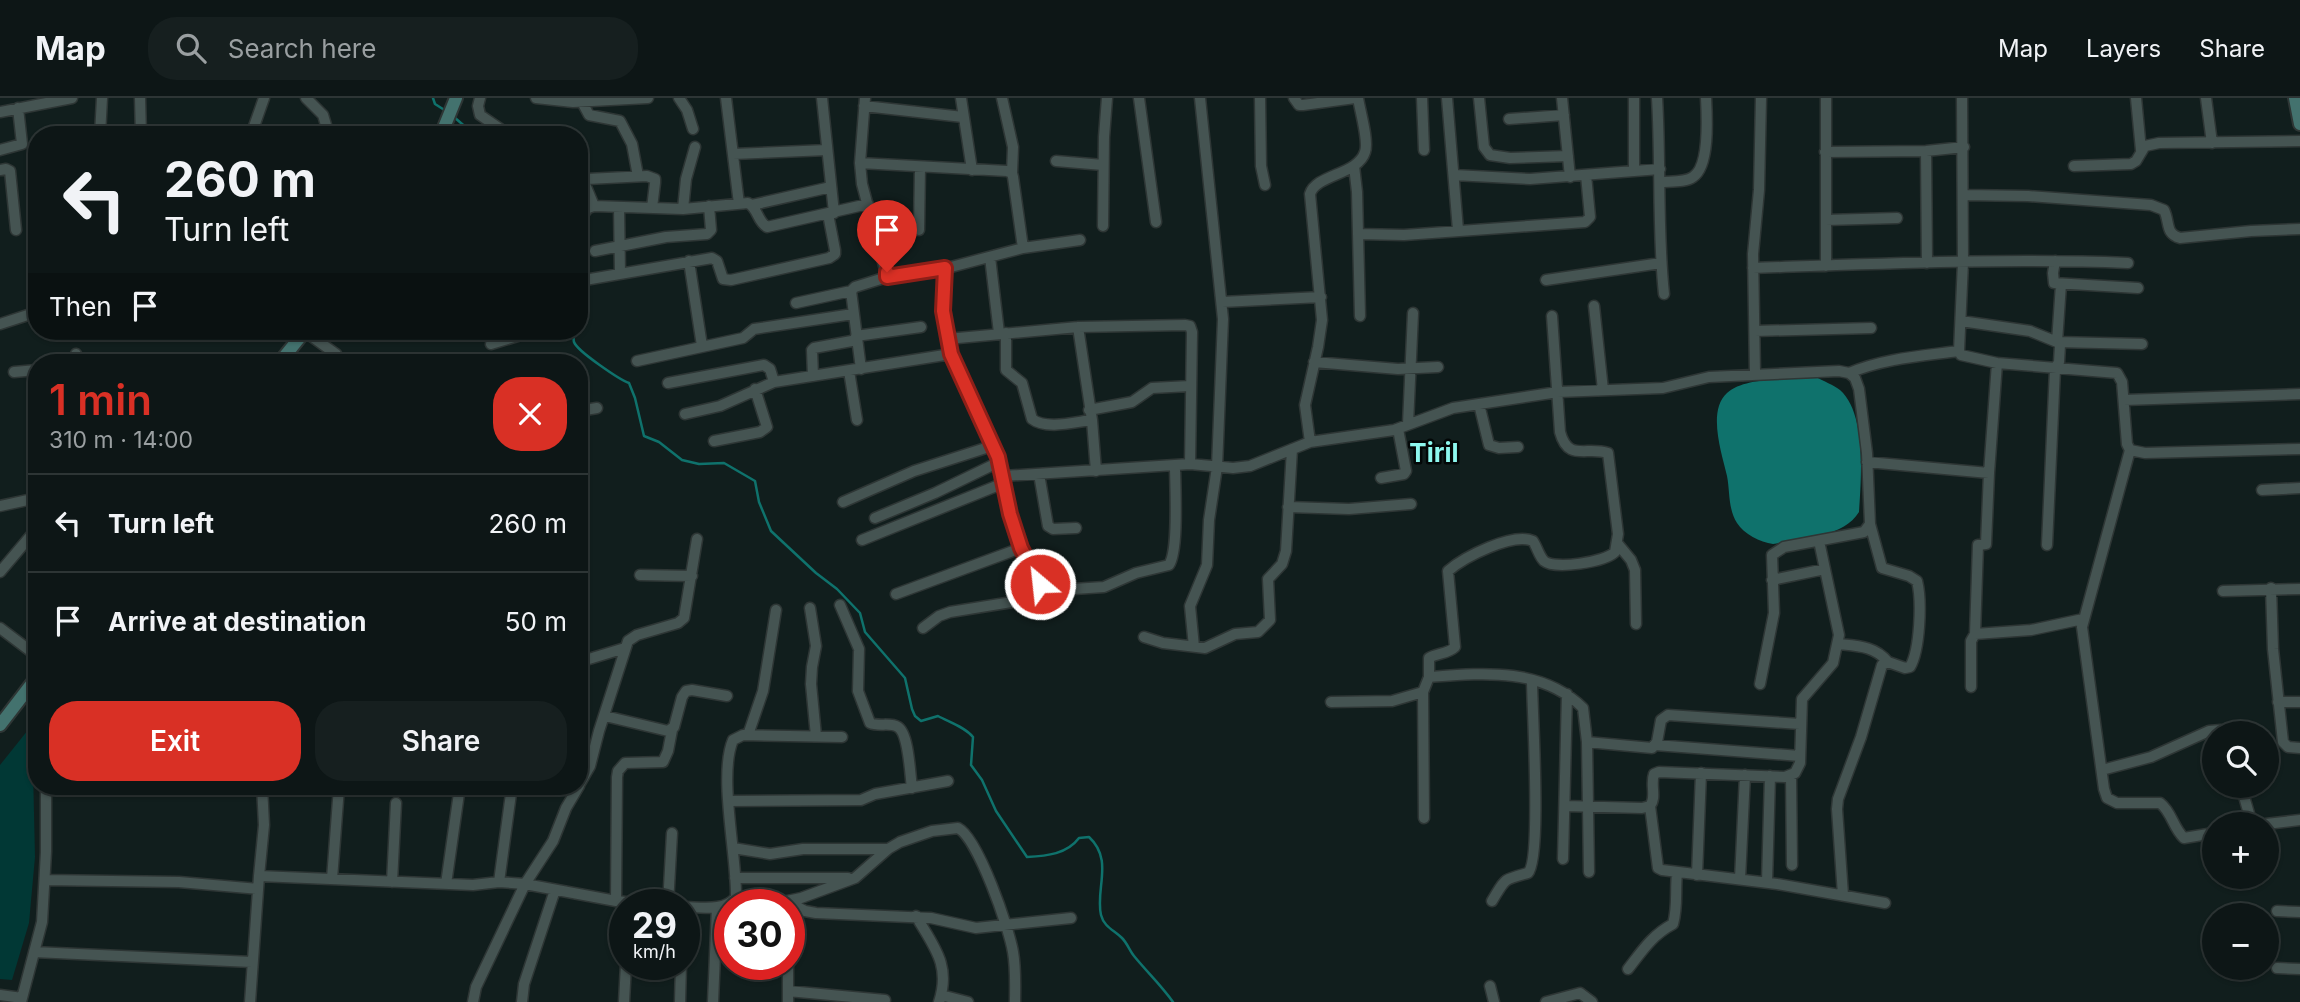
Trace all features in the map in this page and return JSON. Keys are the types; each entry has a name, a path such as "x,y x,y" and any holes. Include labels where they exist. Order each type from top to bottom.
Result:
{"main road":[{"path":"2295,98 2300,124"},
{"path":"445,126 452,108"},
{"path":"0,725 28,688"}],"street":[{"path":"0,112 38,101 72,98"},
{"path":"100,126 102,98"},
{"path":"140,98 141,126"},
{"path":"254,126 264,98"},
{"path":"306,98 323,115 326,126"},
{"path":"480,98 480,115 496,126"},
{"path":"536,98 557,102 648,98"},
{"path":"679,98 687,110 693,129"},
{"path":"726,98 739,204"},
{"path":"588,280 689,261 715,259 721,277 728,280 829,258 835,254 822,98"},
{"path":"961,98 972,170"},
{"path":"1002,98 1013,147 1012,173 1023,248"},
{"path":"1103,226 1107,98"},
{"path":"1139,98 1156,222"},
{"path":"1194,647 1190,606 1207,565 1209,520 1217,467 1222,302 1200,98"},
{"path":"1260,98 1261,166 1265,184"},
{"path":"1294,98 1299,105 1357,98 1366,150 1354,166 1317,184 1310,194 1322,320 1305,405 1310,442"},
{"path":"1422,98 1424,150"},
{"path":"1447,98 1458,230"},
{"path":"1479,98 1485,147 1490,155 1510,158 1568,156"},
{"path":"1562,98 1570,177"},
{"path":"1634,98 1634,171"},
{"path":"1657,98 1664,294"},
{"path":"1660,182 1689,179 1702,168 1706,98"},
{"path":"1755,373 1753,268 1761,98"},
{"path":"1826,98 1826,266"},
{"path":"1962,98 1964,195 1959,351 1965,357 1997,363 2117,373 2122,382 2127,444 2130,450 2083,619 2105,789 2110,801 2160,803 2184,838 2202,835"},
{"path":"2074,166 2131,164 2140,157 2136,98"},
{"path":"2206,98 2212,143"},
{"path":"582,102 589,116 620,121 632,144 638,176"},
{"path":"887,277 862,184 860,163 865,102 963,117"},
{"path":"0,150 22,144 18,108"},
{"path":"1509,119 1564,115"},
{"path":"2141,150 2145,146 2159,143 2300,141"},
{"path":"683,209 686,179 695,147"},
{"path":"1825,152 1926,151 1964,147"},
{"path":"733,154 827,150"},
{"path":"1926,151 1927,263"},
{"path":"1056,161 1104,165"},
{"path":"860,163 1012,173"},
{"path":"1354,166 1360,316"},
{"path":"919,230 920,167"},
{"path":"1454,175 1530,179 1660,169"},
{"path":"0,170 10,171 16,230"},
{"path":"1358,234 1404,235 1588,221 1586,175"},
{"path":"588,179 647,176 654,179 652,208"},
{"path":"588,208 683,209 752,205 831,187"},
{"path":"588,194 594,206"},
{"path":"1964,195 2028,195 2151,205 2164,210 2170,233 2180,238 2251,230 2300,229"},
{"path":"752,205 767,227 868,204"},
{"path":"595,251 666,237 709,233 712,226 709,206"},
{"path":"619,207 620,274"},
{"path":"1826,220 1897,218"},
{"path":"796,303 851,291 855,287 887,277 945,268 1023,248 1080,240"},
{"path":"990,257 1003,333 1006,370 1022,383 1035,422 1045,424 1090,415 1132,402 1152,388 1190,386"},
{"path":"689,261 702,346"},
{"path":"2055,261 2054,283 2138,288"},
{"path":"1753,268 1963,262 2128,262"},
{"path":"1546,280 1661,263"},
{"path":"945,268 943,311 951,354 999,462 1010,514 1021,548 1043,591"},
{"path":"2047,544 2055,369 2059,362 2060,345 2057,342 2060,284"},
{"path":"851,291 861,369"},
{"path":"1222,302 1321,297"},
{"path":"1594,306 1603,390"},
{"path":"1381,478 1404,474 1406,471 1403,427 1412,369 1413,313"},
{"path":"637,361 743,338 754,329 853,314"},
{"path":"0,324 28,316"},
{"path":"1424,818 1423,692 1429,658 1451,651 1455,647 1448,571 1488,548 1516,539 1528,538 1533,541 1546,563 1558,565 1605,559 1615,552 1618,534 1608,453 1572,450 1566,447 1560,432 1552,316"},
{"path":"1961,321 2030,331 2057,342 2142,344"},
{"path":"813,376 814,348 921,327"},
{"path":"947,339 1078,327 1189,327 1192,332 1189,464"},
{"path":"1078,327 1096,471"},
{"path":"1755,331 1871,328"},
{"path":"317,340 336,354"},
{"path":"491,344 504,340"},
{"path":"862,540 1003,480 1039,474 1189,464 1233,468 1250,466 1310,442 1382,433 1453,408 1558,392 1663,388 1709,377 1820,370 1849,373 1890,359 1959,351"},
{"path":"685,414 720,406 755,388 774,382 951,354"},
{"path":"1314,362 1412,369 1438,367"},
{"path":"1971,687 1971,641 1975,634 1978,545 1986,544 1997,363"},
{"path":"668,383 764,365 770,369 774,382"},
{"path":"14,372 28,371"},
{"path":"849,371 857,421"},
{"path":"1838,644 1869,648 1881,654 1888,662 1905,668 1912,665 1917,636 1919,590 1914,578 1882,568 1870,524 1867,462 1858,388 1855,378 1849,373"},
{"path":"714,441 760,432 767,427 755,388"},
{"path":"2124,400 2300,394"},
{"path":"1479,404 1489,445 1499,448 1518,447"},
{"path":"588,410 597,408"},
{"path":"843,502 914,471 992,446"},
{"path":"1144,637 1163,643 1205,648 1235,635 1254,634 1268,624 1271,614 1268,579 1285,558 1292,449"},
{"path":"2130,450 2145,453 2300,449"},
{"path":"875,518 999,462"},
{"path":"1867,462 1989,473"},
{"path":"1043,591 1104,587 1136,573 1169,565 1174,545 1175,465"},
{"path":"1039,474 1050,529 1076,528"},
{"path":"2262,490 2300,488"},
{"path":"0,496 0,506 28,500"},
{"path":"1288,507 1338,509 1411,504"},
{"path":"1760,684 1774,613 1772,555 1784,547 1864,532 1870,524"},
{"path":"0,572 28,539"},
{"path":"588,769 625,648 631,638 684,618 697,539"},
{"path":"1792,865 1791,776 1798,768 1800,756 1802,699 1833,663 1838,644 1839,628 1819,541"},
{"path":"1617,543 1631,560 1635,570 1636,624"},
{"path":"896,594 1021,548"},
{"path":"1772,580 1825,569"},
{"path":"640,575 692,576"},
{"path":"2272,589 2273,649 2285,746 2300,748"},
{"path":"2223,591 2300,589"},
{"path":"923,628 943,614 1037,598 1043,591"},
{"path":"840,605 859,649 858,691 867,718 875,726 895,725 901,729 905,738 912,788"},
{"path":"810,608 816,646 811,684 816,736"},
{"path":"748,735 763,691 776,610"},
{"path":"1975,634 2031,630 2083,619"},
{"path":"0,628 28,649"},
{"path":"588,659 625,648"},
{"path":"1843,895 1838,799 1861,737 1880,670 1882,665 1888,662"},
{"path":"1428,671 1499,673 1532,680 1567,695 1583,708 1587,742 1589,872"},
{"path":"1492,901 1503,881 1508,877 1528,873 1533,865 1535,817 1532,680"},
{"path":"616,889 615,819 618,771 625,763 663,762 686,691 727,696"},
{"path":"1331,702 1392,701 1423,692"},
{"path":"24,693 28,697"},
{"path":"1563,859 1567,695"},
{"path":"2278,702 2300,702"},
{"path":"1655,745 1661,720 1668,715 1800,724"},
{"path":"605,716 672,730"},
{"path":"2102,770 2151,757 2202,734"},
{"path":"736,889 728,755 737,736 842,737"},
{"path":"1587,742 1649,749 1655,745 1800,756"},
{"path":"1791,776 1666,771 1654,774 1653,803 1650,806 1658,867 1676,873 1740,879 1885,902"},
{"path":"1697,875 1701,773"},
{"path":"1740,879 1745,775"},
{"path":"1767,883 1770,776"},
{"path":"729,801 848,801 948,781"},
{"path":"0,995 21,1000 42,922 46,795"},
{"path":"250,1002 264,825 262,795"},
{"path":"332,879 338,795"},
{"path":"446,884 459,795"},
{"path":"499,882 511,795"},
{"path":"473,1002 477,987 526,884 553,841 573,795"},
{"path":"392,881 396,803"},
{"path":"1565,806 1650,806"},
{"path":"2279,822 2300,820"},
{"path":"805,896 855,878 888,849 910,838 949,827 962,830 970,838 1007,926 1013,954 1016,1002"},
{"path":"669,889 671,832"},
{"path":"733,848 770,854 803,849 888,849"},
{"path":"1628,970 1650,940 1672,924 1678,907 1676,873"},
{"path":"259,876 473,885 499,882 526,884 609,900"},
{"path":"735,878 855,878"},
{"path":"45,880 179,882 258,889"},
{"path":"522,1002 524,984 555,890"},
{"path":"805,911 916,916 976,928 1071,918"},
{"path":"2279,911 2300,912"},
{"path":"916,916 943,965 940,999 968,1002"},
{"path":"34,952 252,962"},
{"path":"2279,968 2300,969"},
{"path":"713,1002 714,978"},
{"path":"624,1002 625,980"},
{"path":"680,1002 681,980"},
{"path":"788,980 788,1002"},
{"path":"1490,986 1494,1002"},
{"path":"788,991 886,1000"},
{"path":"1546,1002 1580,993 1592,1002"}],"shaded area":[{"path":"1816,377 1840,390 1855,415 1860,448 1859,512 1852,521 1832,532 1773,544 1744,531 1732,512 1718,433 1718,410 1727,393 1745,384"},
{"path":"28,730 28,795 34,795 35,857 29,923 12,980 0,979 0,765"}],"waterway":[{"path":"433,98 435,104 446,111"},
{"path":"454,117 464,126"},
{"path":"574,340 586,354"},
{"path":"588,356 629,383 644,436 659,442 682,460 699,464 724,463 755,481 759,502 771,531 860,613 865,632 905,678 915,716 921,721 938,716 973,737 971,765 982,780 996,811 1027,857 1056,853 1069,848 1079,838 1089,837 1101,855 1102,919 1124,940 1173,1002"}],"district":[{"name":"Tiril","path":"1434,453"}],"route":[{"path":"887,272 887,277 945,268 943,311 951,354 998,457 1010,514 1021,548 1040,584"}]}
